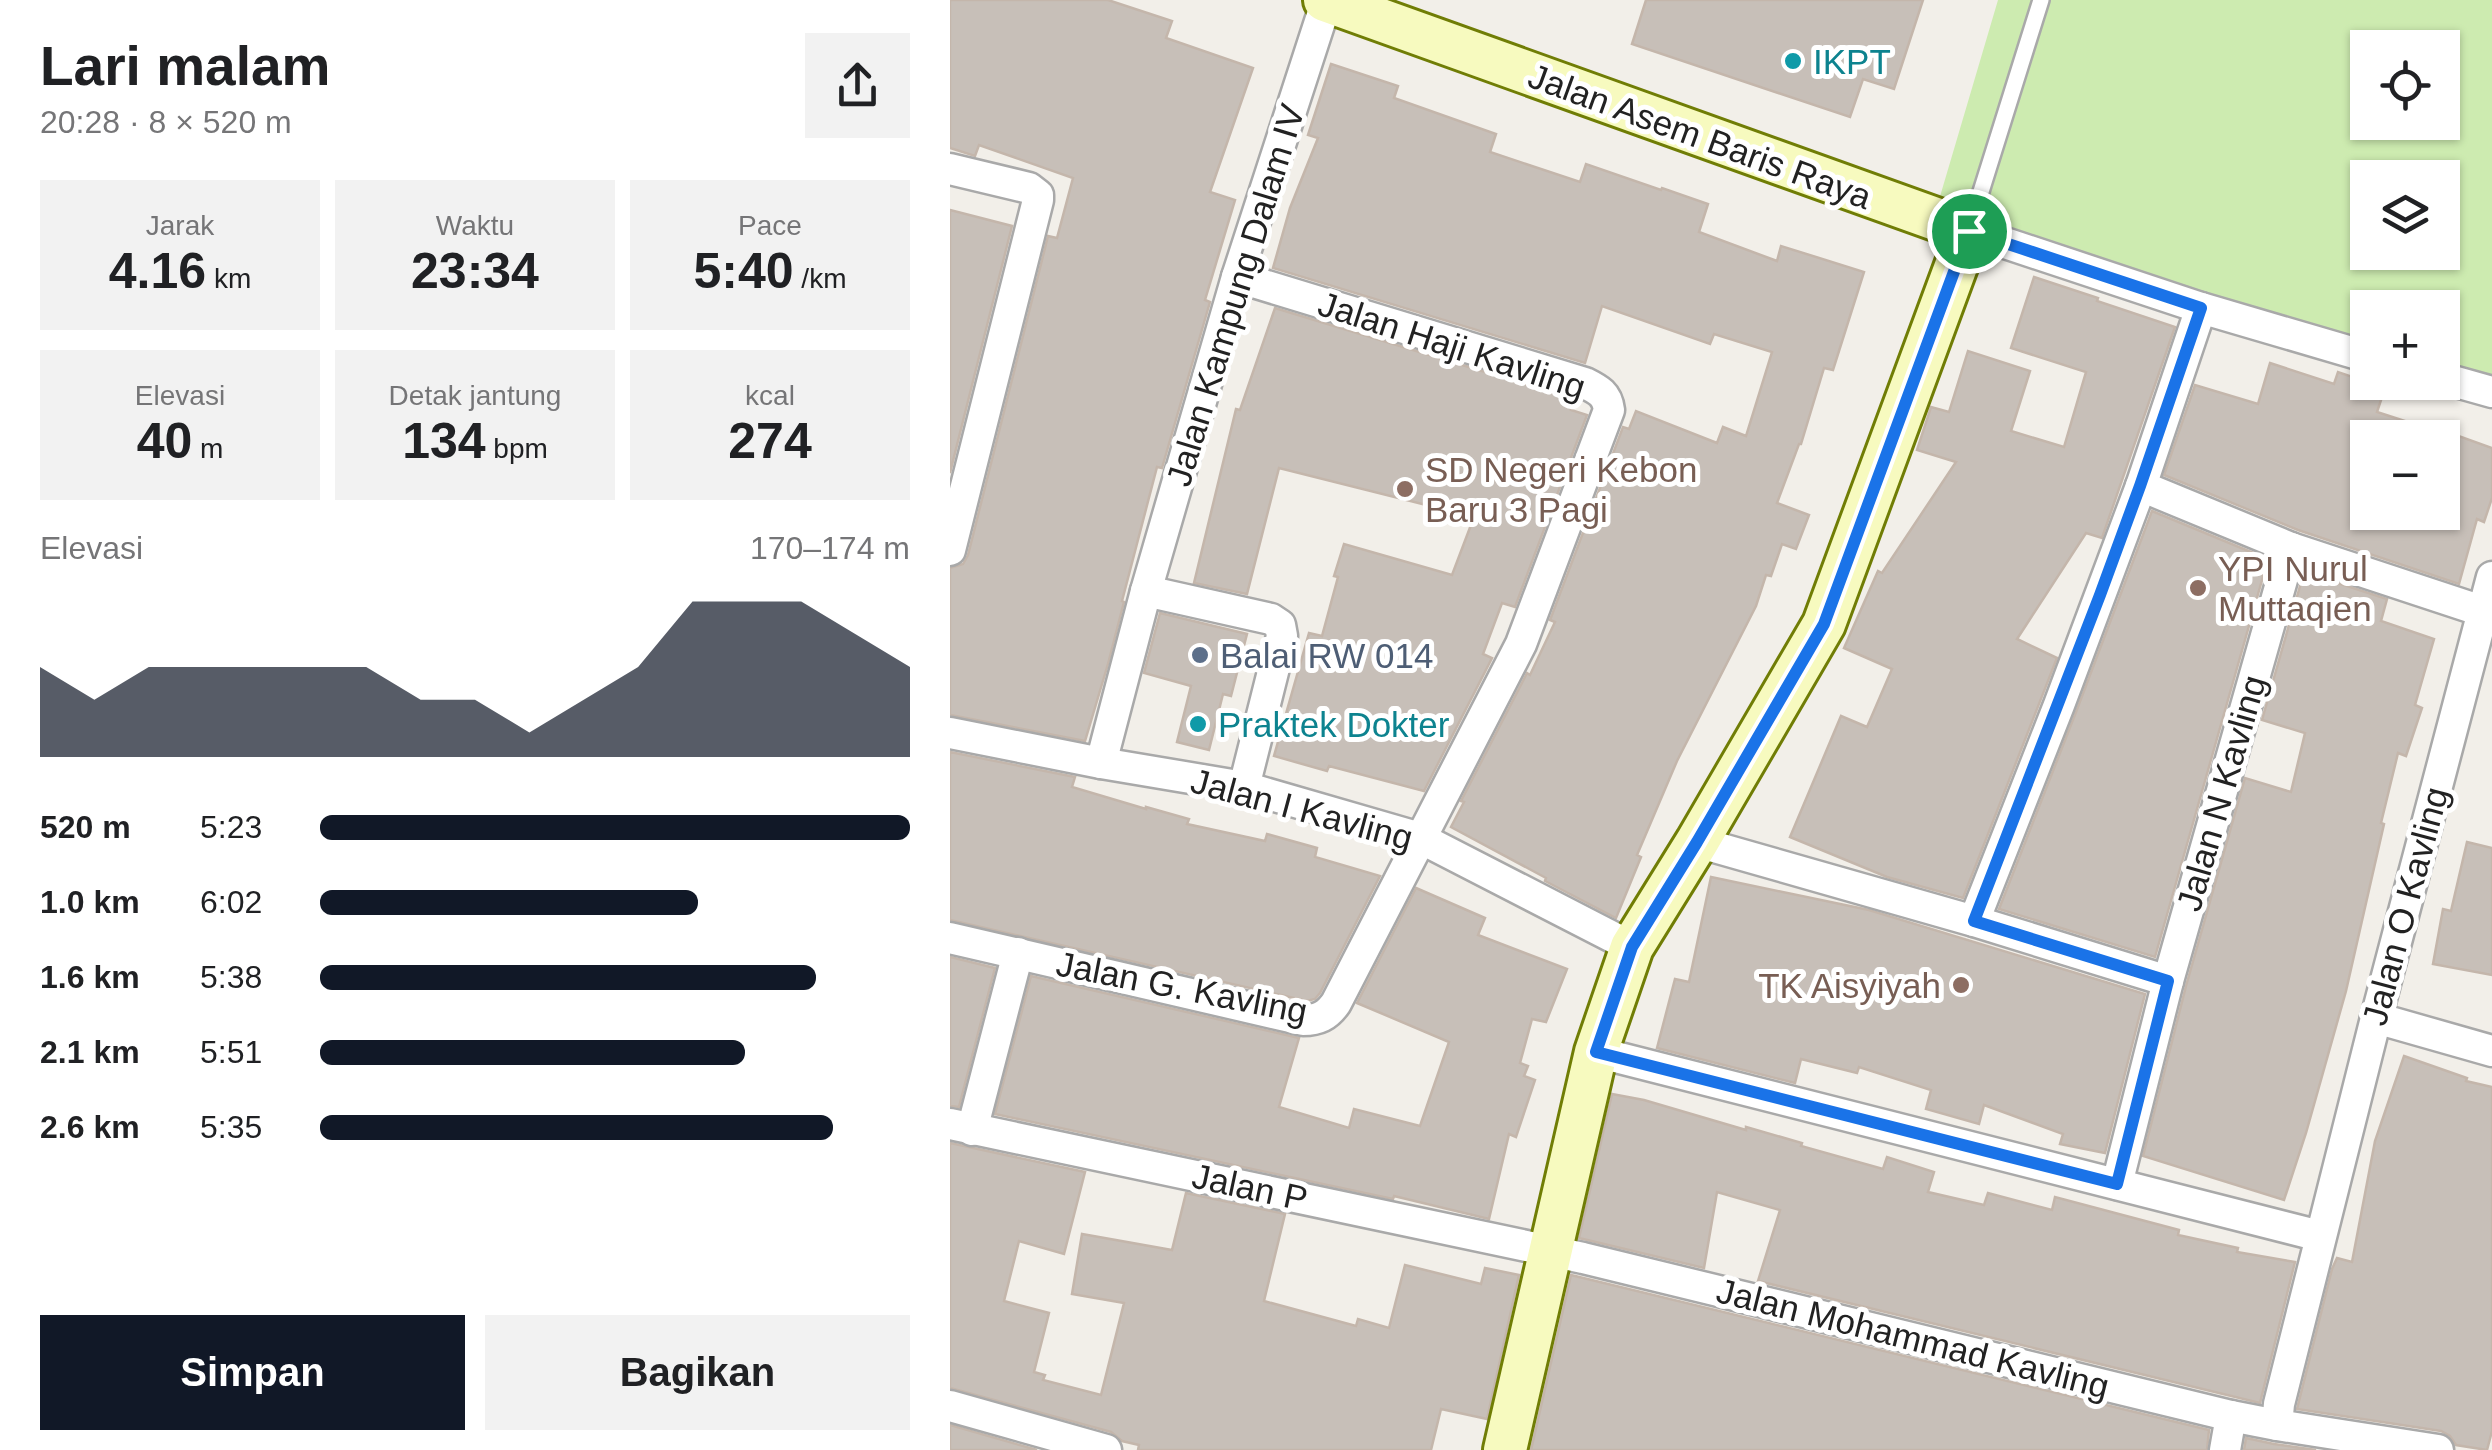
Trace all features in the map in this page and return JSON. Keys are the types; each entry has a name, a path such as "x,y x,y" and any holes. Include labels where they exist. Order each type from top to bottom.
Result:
{"street":[{"name":"Jalan Asem Baris Raya","path":"1326,0 1969,231"},
{"name":"Jalan Kampung Dalam IV","path":"1101,763 1146,591 1237,277 1326,0"},
{"path":"950,169 1029,188 1038,200 950,550"},
{"path":"1505,1450 1596,1052 1632,947 1824,624 1969,231 2201,308 2350,351"},
{"name":"Jalan Haji Kavling","path":"1237,277 1585,383 1608,398 1609,410 1521,644 1420,838"},
{"path":"1974,921 2060,704 2201,308"},
{"path":"2460,383 2492,392"},
{"path":"2140,486 2291,548 2482,611"},
{"name":"Jalan N Kavling","path":"2117,1184 2168,981 2291,548"},
{"name":"Jalan O Kavling","path":"2277,1425 2320,1236 2492,577"},
{"path":"1146,591 1271,619 1280,625 1282,636 1244,786"},
{"name":"Jalan I Kavling","path":"950,733 1244,786 1420,838 1632,947"},
{"name":"Jalan G. Kavling","path":"950,938 1314,1020 1336,1004 1420,838"},
{"path":"1697,842 2168,981"},
{"name":"Jalan G. Kavling","path":"961,1127 1018,954"},
{"path":"2376,1018 2492,1051"},
{"path":"1596,1052 2320,1236"},
{"name":"Jalan P","path":"961,1127 1549,1252"},
{"name":"Jalan Mohammad Kavling","path":"1549,1252 2231,1416 2438,1450"},
{"path":"950,1406 1106,1450"},
{"path":"2224,1450 2231,1416"}],"lane":[{"path":"1969,231 2041,0"}],"green space":[{"path":"1998,0 2492,0 2492,381 2460,371 2460,290 2350,290 2350,338 1936,210"}],"building":[{"path":"950,0 1108,0 1172,21 1166,38 1253,68 1210,192 1235,200 1205,300 1210,302 1162,468 1157,467 1085,741 950,715 950,568 963,564 968,555 1048,236 1057,238 1073,178 979,145 975,156 950,148"},
{"name":"IKPT","path":"1646,0 1923,0 1894,89 1863,79 1850,117 1632,44"},
{"path":"1331,64 1398,86 1394,98 1496,134 1490,152 1580,182 1586,164 1662,188 1708,204 1699,232 1777,261 1781,246 1864,272 1833,370 1824,368 1801,444 1777,503 1809,515 1796,549 1782,544 1771,576 1766,575 1756,606 1677,761 1637,855 1641,857 1616,918 1451,827 1555,622 1550,620 1623,427 1629,429 1636,411 1717,443 1723,427 1746,436 1772,352 1714,334 1710,344 1602,306 1585,363 1273,268 1290,208 1318,138 1308,135"},
{"path":"950,210 1012,226 950,473"},
{"path":"2034,277 2175,327 2102,538 2086,533 2017,639 2057,658 1963,898 1887,877 1790,837 1841,716 1867,727 1892,669 1844,648 1878,571 1882,573 1956,462 1917,450 1931,407 1949,412 1968,351 2030,371 2011,431 2064,447 2086,372 2011,348"},
{"path":"1275,308 1574,399 1571,410 1587,415 1515,607 1502,603 1483,654 1492,658 1424,791 1274,756 1309,633 1322,636 1344,544 1452,575 1474,517 1279,468 1247,594 1194,583 1236,409 1240,410"},
{"path":"2270,363 2334,384 2338,372 2350,376 2350,400 2381,400 2377,412 2402,420 2350,420 2350,530 2460,530 2460,436 2492,448 2492,498 2484,522 2477,519 2459,584 2298,530 2164,475 2195,385 2258,404"},
{"path":"2152,511 2268,559 2155,957 1999,909"},
{"path":"2304,572 2387,599 2381,621 2434,639 2415,705 2422,708 2406,756 2398,753 2346,991 2284,1200 2143,1156 2245,778 2291,792 2305,733 2262,720"},
{"name":"Balai RW 014","path":"1160,613 1247,634 1231,696 1223,694 1209,750 1177,742 1191,686 1144,673"},
{"path":"950,752 1075,777 1072,787 1189,819 1187,824 1265,841 1267,834 1317,848 1315,857 1380,876 1320,993 1307,1001 950,920"},
{"path":"2467,842 2492,848 2492,975 2433,964 2443,909 2451,911"},
{"path":"1711,877 1869,910 2145,994 2105,1153 2060,1144 2063,1134 1984,1105 1979,1124 1926,1109 1931,1090 1859,1067 1857,1073 1801,1059 1795,1083 1657,1048 1675,979 1689,982"},
{"path":"1416,888 1485,918 1478,935 1567,969 1546,1022 1532,1019 1520,1063 1528,1066 1524,1076 1535,1080 1516,1137 1509,1134 1489,1219 995,1114 1031,976 1299,1038 1279,1107 1349,1128 1354,1109 1420,1126 1449,1042 1357,1003"},
{"path":"950,957 995,968 959,1107 950,1106"},
{"path":"2404,1056 2492,1087 2492,1431 2487,1450 2456,1445 2441,1431 2297,1409 2332,1269 2337,1258 2352,1262 2375,1141"},
{"path":"1612,1094 1746,1127 1883,1169 1887,1157 1934,1172 1928,1192 1984,1205 1988,1193 2052,1210 2055,1197 2179,1230 2178,1235 2238,1248 2237,1252 2295,1262 2260,1403 1758,1281 1780,1210 1717,1192 1704,1268 1579,1238"},
{"path":"950,1143 1085,1172 1064,1254 1019,1241 1004,1301 1049,1313 1034,1372 1045,1375 1043,1380 1101,1395 1124,1303 1072,1294 1082,1234 1172,1250 1186,1193 1285,1214 1264,1301 1356,1326 1358,1319 1389,1328 1405,1265 1481,1284 1485,1268 1519,1275 1487,1419 1441,1409 1431,1450 1138,1450 1139,1445 1122,1441 1111,1432 950,1388"},
{"path":"1571,1275 2209,1430 2207,1450 1531,1450"},
{"path":"950,1425 1037,1450 950,1450"},
{"path":"2246,1438 2274,1444 2316,1450 2244,1450"}],"place":[{"name":"IKPT","path":"1793,61"},
{"name":"SD Negeri Kebon Baru 3 Pagi","path":"1405,489"},
{"name":"YPI Nurul Muttaqien","path":"2198,588"},
{"name":"Balai RW 014","path":"1200,655"},
{"name":"Praktek Dokter","path":"1198,724"},
{"name":"TK Aisyiyah","path":"1961,985"}],"route":[{"path":"1969,231 2201,308 2060,704 1974,921 2168,981 2117,1184 1596,1052 1632,947 1824,624 1969,231"}]}
